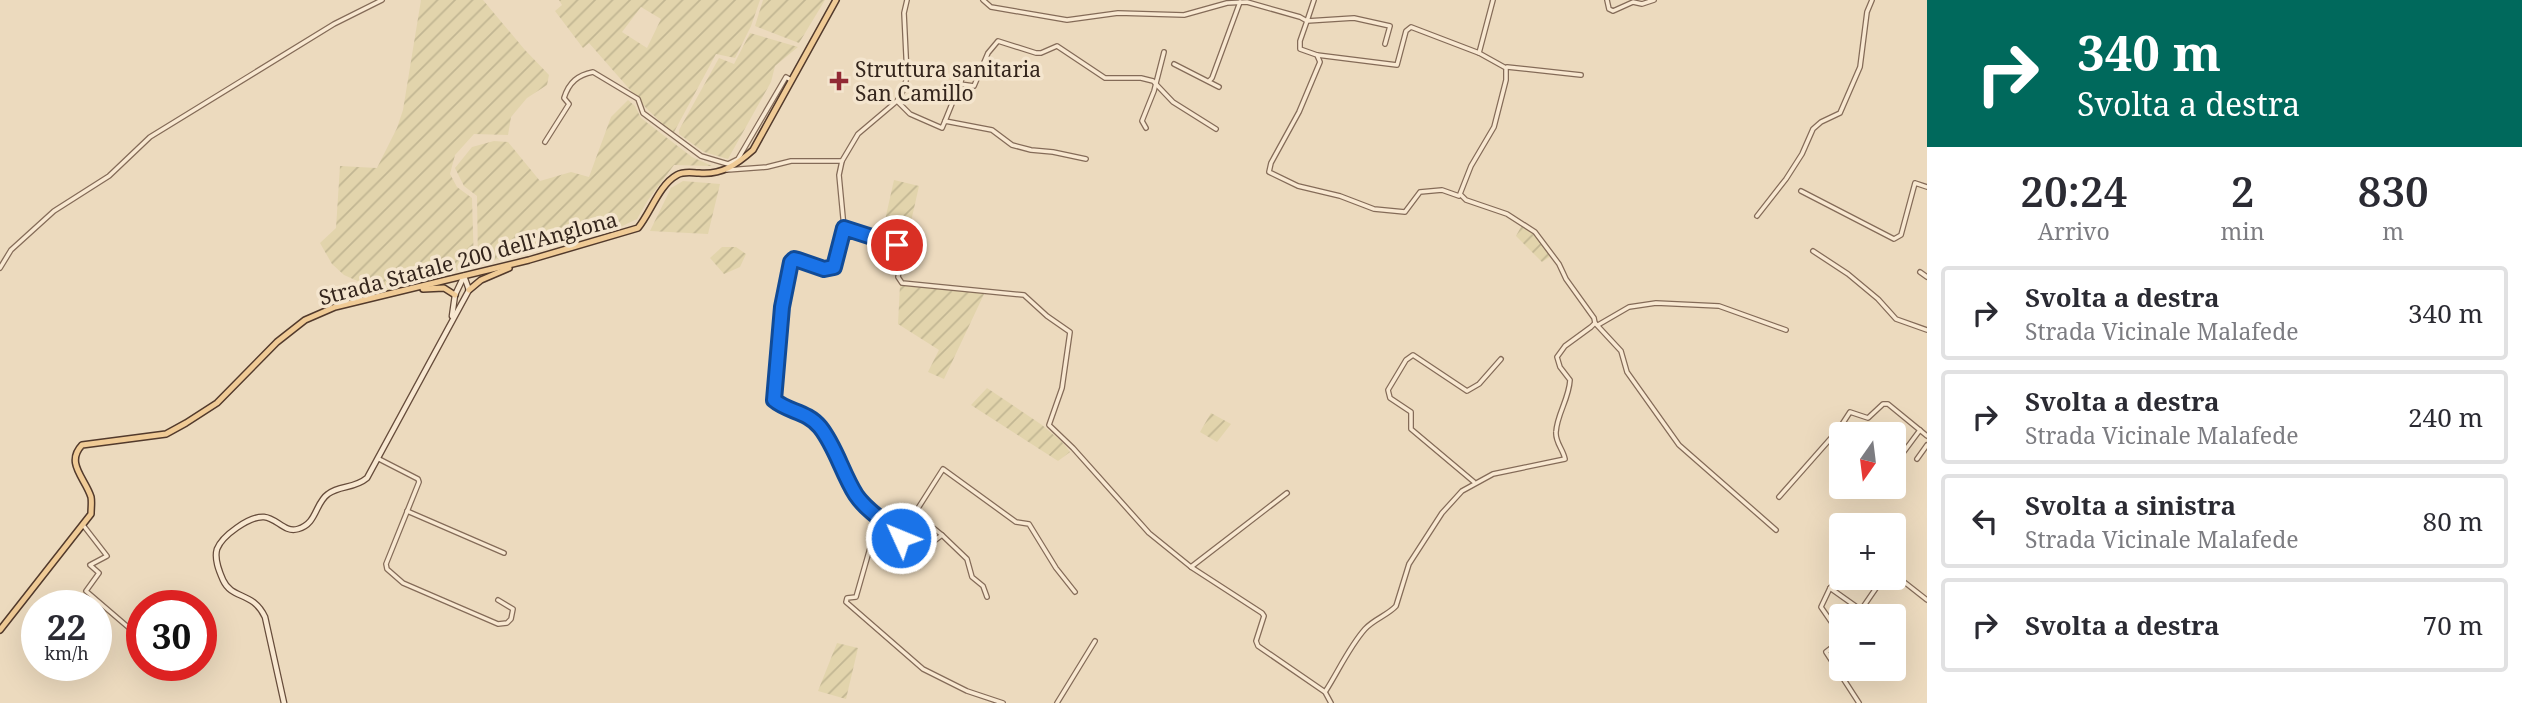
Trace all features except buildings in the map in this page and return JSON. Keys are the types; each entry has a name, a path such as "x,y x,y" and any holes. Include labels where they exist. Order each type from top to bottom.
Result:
{"main road":[{"path":"727,170 753,150 836,0"},
{"name":"Strada Statale 200 dell'Anglona","path":"0,630 91,514 91,497 75,465 76,451 82,445 166,434 217,403 277,342 305,320 335,307 528,260 638,228 666,184 675,176 682,173 711,174 727,170"},
{"path":"469,290 481,280 528,260"},
{"path":"406,291 444,288 455,295"}],"street":[{"path":"0,268 11,250 54,211 109,176 150,137 334,24 382,0"},
{"path":"901,538 901,535 856,496 831,443 818,425 804,413 780,405 774,400 782,307 791,262 794,259 824,269 834,267 844,228 839,175 842,161 858,134 897,101 904,89 907,76 904,13 907,0"},
{"path":"983,0 990,7 1056,20 1118,13 1184,15 1211,6 1247,2 1307,21 1354,18 1390,26 1385,44"},
{"path":"1211,6 1212,0"},
{"path":"1314,0 1300,41 1300,49 1317,55 1396,65 1406,32 1411,27 1479,53 1507,68 1581,75"},
{"path":"1479,53 1493,0"},
{"path":"1606,0 1609,9 1613,10 1633,2 1642,4 1654,0"},
{"path":"1758,216 1786,179 1813,129 1840,113 1860,66 1867,12 1872,0"},
{"path":"1209,81 1240,2"},
{"path":"960,84 974,86 988,51 998,41 1041,53 1057,46 1105,78 1141,78 1153,81 1173,103 1216,129"},
{"path":"1146,128 1142,121 1164,52"},
{"path":"1317,55 1320,62 1301,108 1271,163 1269,172 1298,186 1340,196 1374,209 1405,212 1420,192 1442,191 1507,214 1535,232 1559,264 1596,324 1621,351 1627,372 1679,446 1776,530"},
{"path":"1174,64 1219,87"},
{"path":"897,101 910,114 942,128 967,66"},
{"path":"1461,197 1471,166 1494,127 1507,68"},
{"path":"545,142 569,104 564,98 567,90 579,75 593,72 638,99 643,113 701,156 728,164 738,159 786,77 791,80"},
{"path":"945,121 985,127 1012,145 1086,159"},
{"path":"727,170 767,167 791,161 842,161"},
{"path":"1801,191 1894,239 1901,235 1915,183 1927,187"},
{"path":"844,228 897,245 902,256 898,277 902,283 1024,295 1070,332 1062,388 1049,425 1149,533 1191,567 1262,613 1264,616 1256,641 1258,646 1325,692 1331,703"},
{"path":"1813,251 1841,269 1878,299 1896,319 1927,330"},
{"path":"1920,272 1927,277"},
{"path":"284,703 261,607 250,597 235,593 226,586 216,559 216,551 234,531 255,518 266,517 290,529 301,528 316,516 326,495 334,490 362,483 372,472 469,290 464,276"},
{"path":"451,321 455,295 464,276"},
{"path":"1325,692 1363,631 1376,618 1396,606 1409,564 1442,513 1462,491 1474,482 1509,470 1565,459 1555,436 1570,390 1570,380 1557,358 1565,346 1596,324 1629,307 1656,303 1719,306 1786,330"},
{"path":"1474,482 1411,429 1411,412 1390,398 1388,390 1406,360 1413,355 1467,391 1474,389 1501,359"},
{"path":"1779,497 1839,429 1850,412 1868,418 1883,404 1888,404 1927,436"},
{"path":"1906,449 1920,430"},
{"path":"1917,459 1927,445"},
{"path":"379,459 418,480 386,564 387,569 396,579 498,624 509,622 513,609 498,600"},
{"path":"986,597 983,586 972,577 967,559 915,513 943,469 1016,522 1029,524 1074,592"},
{"path":"1191,567 1287,493"},
{"path":"407,511 504,553"},
{"path":"83,525 107,556 90,565 99,573 86,591 126,625"},
{"path":"942,535 926,547 913,545 901,538 880,537 872,541 856,597 845,600 923,669 967,691 1003,703"},
{"path":"1906,583 1927,600"},
{"path":"1829,590 1821,607 1829,619"},
{"path":"1833,590 1861,610 1875,590"},
{"path":"1056,703 1095,641"},
{"path":"1845,681 1859,703"}],"shaded area":[{"path":"421,0 483,0 549,75 547,85 527,98 511,117 508,135 474,134 455,155 450,174 457,187 472,198 474,265 382,292 344,275 332,264 320,243 336,228 340,166 377,168 397,128 403,110"},
{"path":"559,0 760,0 735,58 716,54 673,134 646,108 589,43 583,48 555,11 562,5","holes":["641,7 661,19 647,48 622,32"]},
{"path":"763,0 825,0 799,43 755,26"},
{"path":"750,33 798,47 775,66 771,82 728,159 704,152 679,134 679,130 719,58 734,64"},
{"path":"628,100 635,106 641,118 692,157 712,166 674,165 637,219 616,229 478,264 477,196 464,186 455,168 472,147 494,141 508,142 540,181 571,172 589,177 611,117"},
{"path":"894,180 919,186 908,235 883,229"},
{"path":"683,181 720,184 708,234 650,231 671,188"},
{"path":"1522,225 1541,237 1551,256 1542,262 1516,236"},
{"path":"722,247 736,247 746,254 740,267 724,274 710,258"},
{"path":"900,285 985,292 944,379 928,372 939,350 898,324"},
{"path":"987,388 1042,425 1070,452 1058,461 971,405"},
{"path":"1211,413 1231,424 1217,442 1200,432"},
{"path":"837,643 858,648 846,699 818,691"}],"place":[{"name":"Struttura sanitaria San Camillo","path":"839,81"}],"route":[{"path":"897,245 844,228 834,267 824,269 794,259 791,262 782,307 774,400 780,405 804,413 818,425 831,443 856,496 901,535 901,538"}]}
